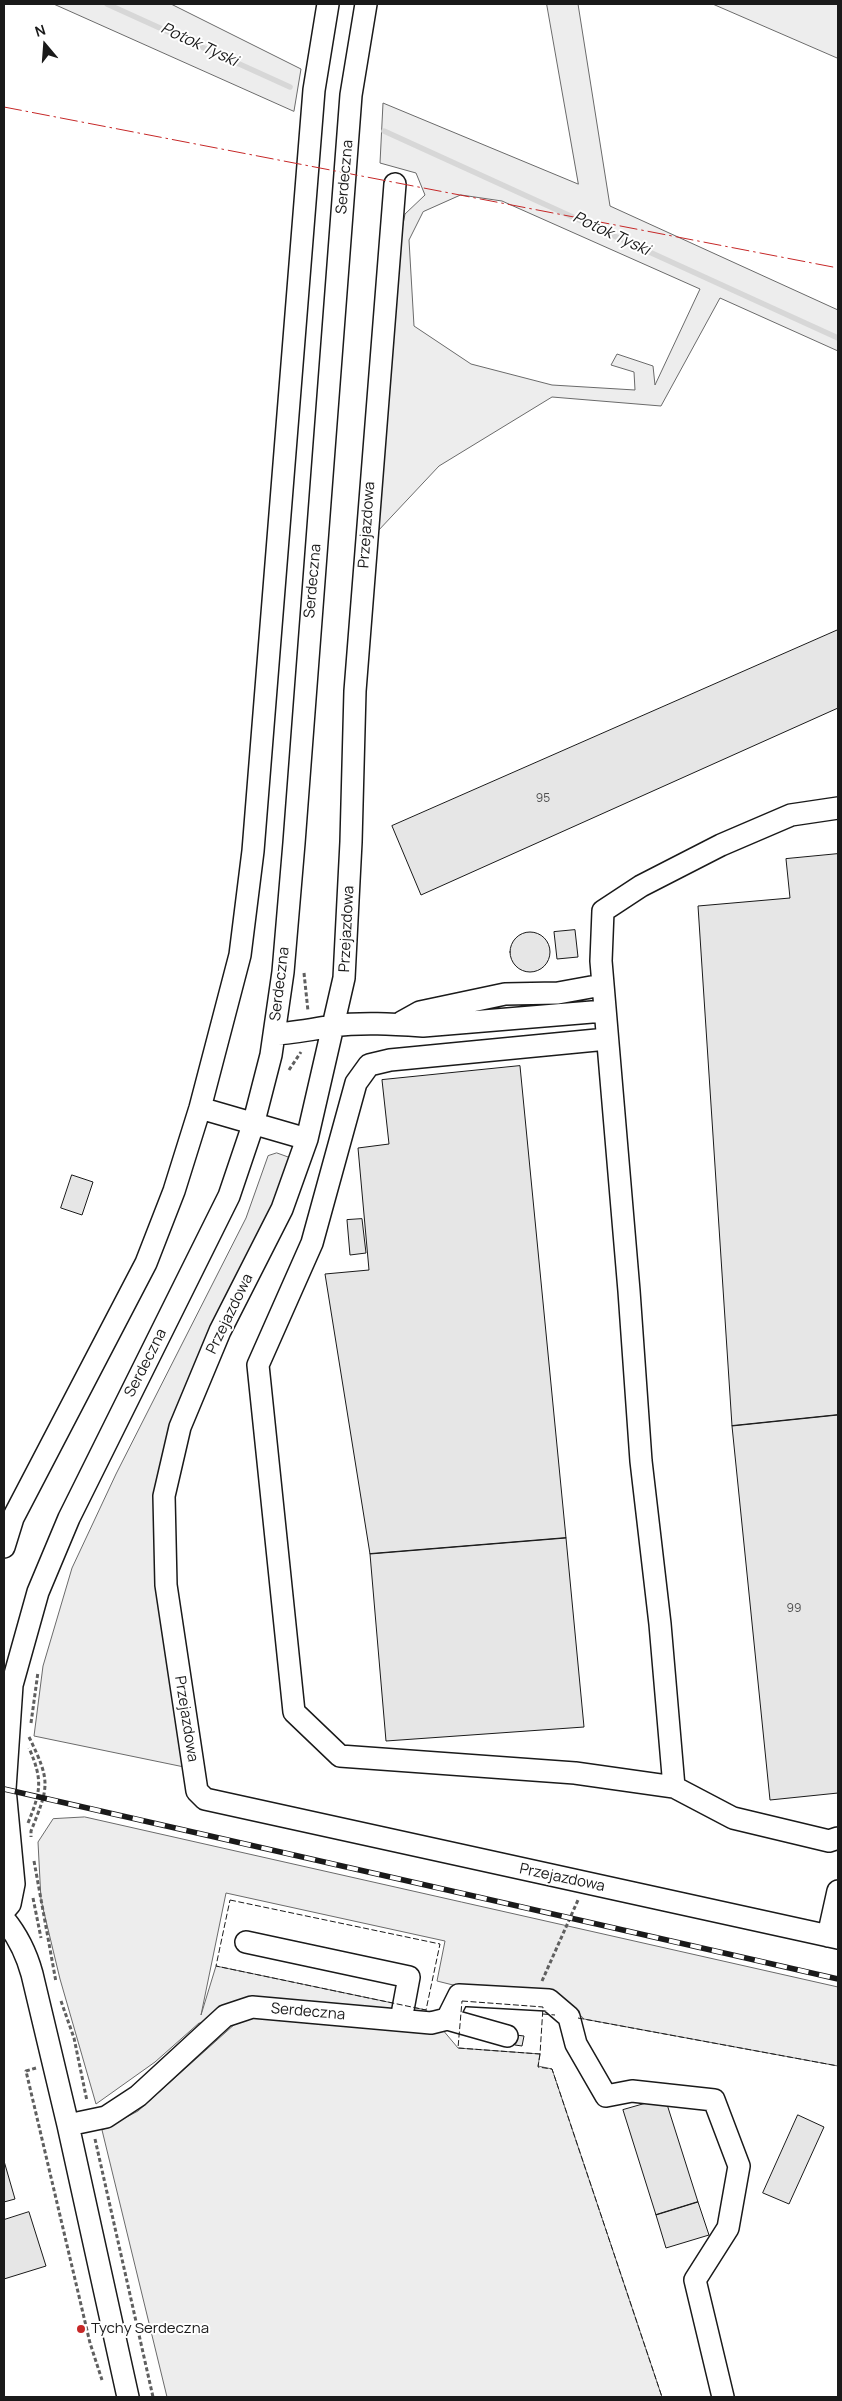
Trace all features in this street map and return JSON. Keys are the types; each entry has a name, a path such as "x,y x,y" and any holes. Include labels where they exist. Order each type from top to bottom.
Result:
{"street":[{"path":"4,1547 13,1518 146,1263 174,1191 200,1108 240,955 253,851 314,90 328,4"},
{"name":"Serdeczna","path":"4,1911 10,1904 14,1884 4,1789 12,1685 38,1592 69,1518 229,1196 253,1124 271,1055 283,972 294,843 351,95 366,4"},
{"name":"Przejazdowa","path":"395,184 355,690 351,842 344,978 306,1139 282,1209 220,1331 180,1427 164,1496 166,1585 197,1792 205,1799 833,1937"},
{"path":"674,1787 660,1624 641,1461 629,1291 602,985 602,912 641,886 730,842 791,815 838,808"},
{"path":"397,1024 420,1012 506,994 558,993 602,985"},
{"path":"274,1034 304,1032 333,1026 397,1024 423,1026 604,1011"},
{"path":"607,1040 390,1060 369,1065 356,1083 312,1243 258,1366 294,1712 340,1756 575,1773 674,1787 732,1818 829,1841 838,1838"},
{"path":"200,1108 306,1139"},
{"path":"833,1937 838,1891"},
{"path":"4,1919 16,1934 27,1953 68,2125 128,2397"},
{"path":"246,1942 409,1977 401,2020"},
{"path":"507,2036 447,2019 459,1995 549,2000 569,2017 576,2044 606,2096 632,2091 714,2100 739,2166 728,2228 695,2280 723,2397"},
{"name":"Serdeczna","path":"68,2125 106,2117 130,2102 226,2016 252,2007 432,2023 447,2019"}],"path":[{"path":"534,1998 586,1883"},
{"path":"74,2038 35,2046 40,2067 26,2071 90,2343 105,2388"}],"shaded area":[{"path":"54,4 171,4 301,69 294,111"},
{"path":"547,4 578,4 610,206 838,310 838,351 720,298 661,406 552,397 439,466 377,532 402,229 405,214 425,195 416,173 380,163 383,103 578,184","holes":["461,195 502,201 700,289 655,385 653,366 617,354 611,365 634,372 635,390 552,385 471,364 414,326 409,240 423,212"]},
{"path":"713,4 838,4 838,58"},
{"path":"277,1153 291,1158 159,1494 189,1768 34,1736 43,1666 72,1568 116,1474 246,1218 268,1156"},
{"path":"85,1817 838,1987 838,2066 584,2019 563,1997 540,1990 457,1986 437,1981 445,1941 226,1893 201,2015 216,1966 426,2010 458,2048 540,2054 538,2066 552,2069 662,2397 167,2397 102,2130 138,2111 236,2023 199,2023 155,2062 96,2104 60,1979 41,1900 38,1842 53,1819"}],"building":[{"path":"838,630 838,708 421,895 392,826"},
{"path":"838,854 838,1415 732,1426 698,906 790,898 786,859"},
{"path":"575,930 578,957 557,959 554,932"},
{"path":"530,932 544,938 550,952 544,966 530,972 516,966 510,952 516,938"},
{"path":"520,1066 566,1538 370,1554 325,1274 369,1270 358,1148 389,1144 382,1080"},
{"path":"72,1175 93,1182 82,1215 61,1208"},
{"path":"362,1219 366,1253 350,1255 347,1220"},
{"path":"838,1415 838,1793 770,1800 732,1426"},
{"path":"566,1538 584,1727 386,1741 370,1554"},
{"path":"516,2035 524,2036 522,2046 515,2045"},
{"path":"665,2098 698,2202 656,2215 623,2110"},
{"path":"798,2115 824,2127 789,2204 763,2193"},
{"path":"4,2161 15,2199 4,2202"},
{"path":"698,2202 709,2235 666,2248 656,2215"},
{"path":"29,2212 46,2266 4,2279 4,2220"}],"waterway":[{"name":"Potok Tyski","path":"107,4 290,87"},
{"name":"Potok Tyski","path":"384,131 838,338"}],"railway":[{"path":"4,1789 838,1979"}],"fence":[{"path":"230,1900 440,1944 426,2010 216,1966 230,1900"},
{"path":"462,2001 543,2007 540,2054 458,2048 462,2001"},
{"path":"543,2014 555,2015"},
{"path":"578,2018 838,2066"},
{"path":"540,2054 538,2067 552,2069 662,2397"}],"power":[{"path":"4,107 838,268"}],"place":[{"name":"Tychy Serdeczna","path":"81,2329"}]}
